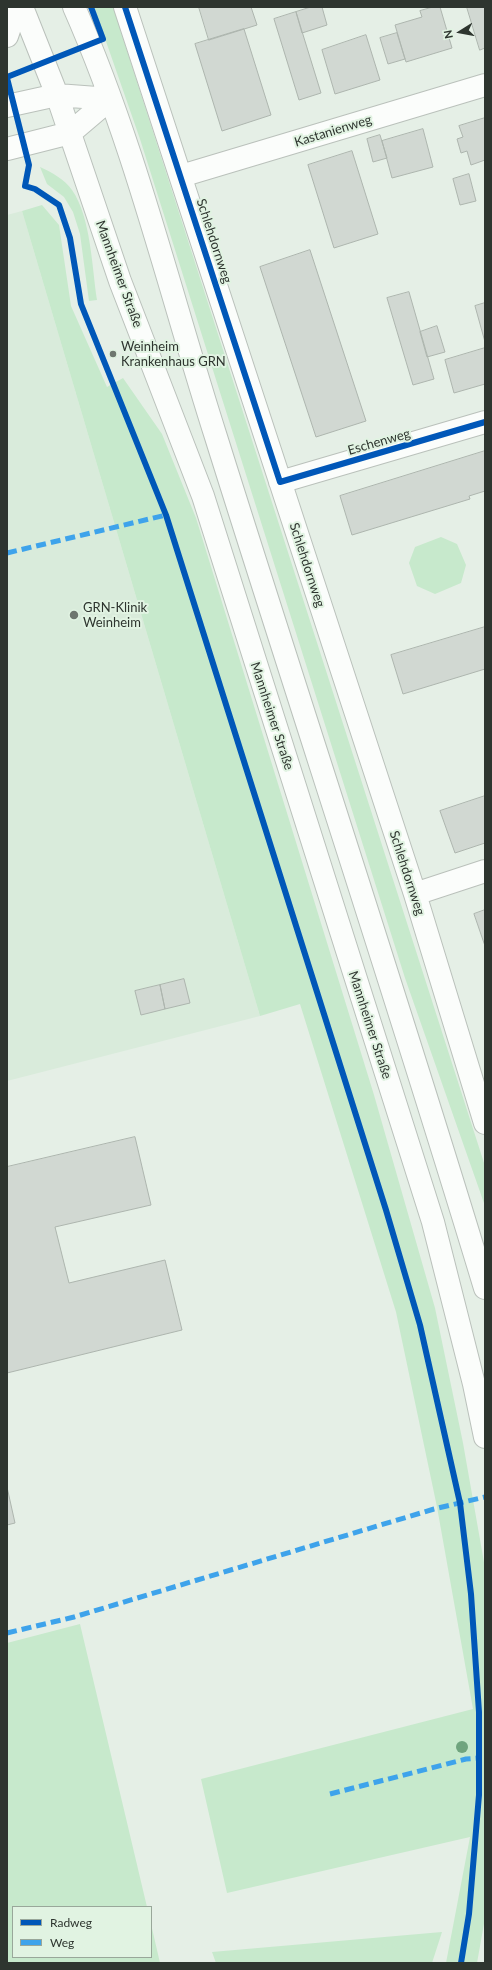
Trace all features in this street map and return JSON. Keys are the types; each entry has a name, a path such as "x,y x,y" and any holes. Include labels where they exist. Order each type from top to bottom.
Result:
{"main road":[{"path":"7,36 17,7"},
{"name":"Mannheimer Straße","path":"22,7 58,95 120,281 202,496 433,1222 474,1384 485,1437"},
{"path":"74,7 90,44 131,157 215,436 485,1288"},
{"name":"Schlehdornweg","path":"125,7 182,176 280,482 415,894 485,1123"},
{"name":"Kastanienweg","path":"182,176 485,85"},
{"path":"7,106 58,95 110,99"},
{"path":"7,149 70,132 110,99"},
{"name":"Eschenweg","path":"280,482 485,422"},
{"path":"415,894 485,871"}],"shaded area":[{"name":"GRN-Klinik Weinheim","path":"22,211 260,1016 7,1081 7,215"}],"green space":[{"path":"94,7 113,7 485,1166 485,1206 405,978 140,139"},
{"path":"40,167 62,179 72,190 78,201 87,228 90,243 97,300 89,301 80,234 73,212 64,197 47,184"},
{"path":"42,205 59,225 71,306 107,387 123,378 162,434 196,518 374,1095 435,1308 463,1443 485,1568 485,1918 477,1963 446,1963 470,1837 227,1893 201,1779 473,1709 437,1507 396,1312 300,1004 260,1016 22,211"},
{"path":"441,537 457,544 466,565 461,583 435,594 417,586 409,563 415,547"},
{"path":"80,1624 147,1906 12,1906 12,1958 152,1958 152,1928 160,1963 7,1963 7,1643"},
{"path":"442,1932 432,1963 216,1963 212,1952"}],"building":[{"path":"199,7 251,7 257,25 209,40"},
{"path":"311,7 322,7 327,25 302,33 296,12"},
{"path":"433,7 440,7 452,48 406,62 395,25 422,17 420,11"},
{"path":"467,7 485,7 485,48 480,50"},
{"path":"296,12 321,93 299,100 274,19"},
{"path":"244,29 271,115 222,131 195,44"},
{"path":"397,33 405,59 388,64 380,38"},
{"path":"366,35 380,80 335,94 322,50"},
{"path":"485,118 485,160 471,165 467,151 461,153 457,139 463,137 459,126"},
{"path":"423,129 433,167 392,178 382,141"},
{"path":"380,135 387,158 373,162 367,139"},
{"path":"352,151 378,234 334,248 308,165"},
{"path":"469,174 476,201 460,205 453,179"},
{"path":"310,250 366,421 316,437 260,267"},
{"path":"409,292 434,379 413,385 387,298"},
{"path":"485,303 485,342 475,306"},
{"path":"437,326 445,352 427,357 420,332"},
{"path":"485,348 485,384 454,393 445,360"},
{"path":"485,451 485,491 469,496 470,499 352,535 340,496"},
{"path":"485,627 485,669 403,694 391,655"},
{"path":"485,796 485,843 455,853 440,811"},
{"path":"485,910 485,946 474,914"},
{"path":"184,979 190,1003 165,1009 160,985"},
{"path":"160,985 165,1009 141,1015 135,991"},
{"path":"135,1137 151,1205 55,1227 69,1283 165,1260 182,1330 7,1373 7,1167"},
{"path":"7,1487 15,1523 7,1525"}],"marked path":[{"path":"7,553 166,515 167,518"},
{"path":"7,1633 74,1617 434,1509 485,1497"},
{"path":"330,1794 466,1759 479,1758"}],"cycle path":[{"path":"7,77 103,39 91,7"},
{"path":"125,7 280,482 485,422"},
{"path":"7,78 29,165 25,186 35,189 59,205 70,238 81,304 166,515 386,1210 420,1325 460,1503 471,1594 479,1712 479,1795 469,1914 461,1963"}],"place":[{"name":"Weinheim Krankenhaus GRN","path":"113,354"},
{"name":"GRN-Klinik Weinheim","path":"74,615"}]}
